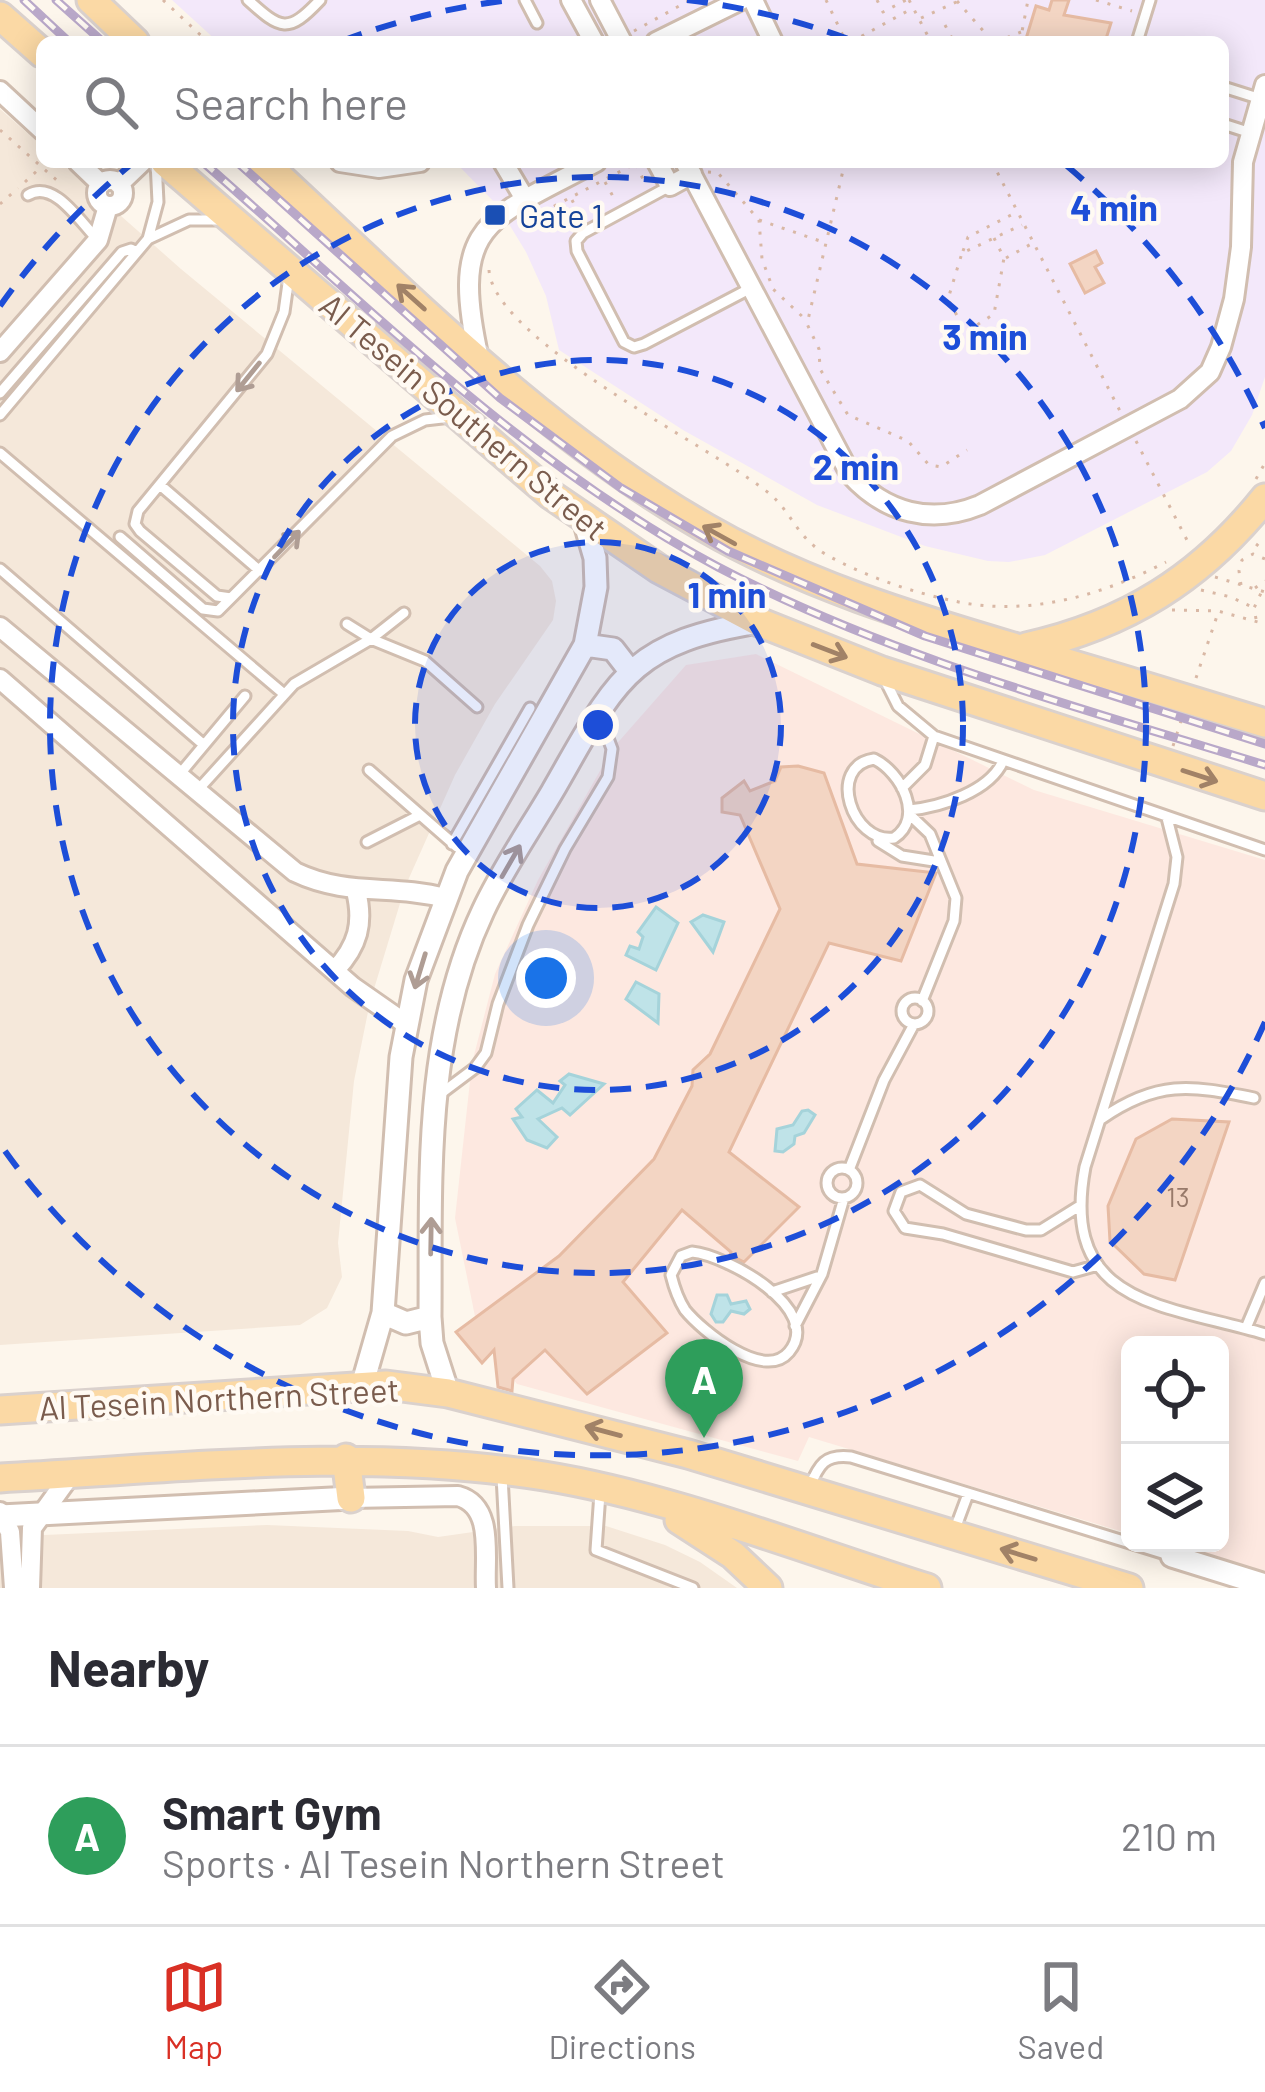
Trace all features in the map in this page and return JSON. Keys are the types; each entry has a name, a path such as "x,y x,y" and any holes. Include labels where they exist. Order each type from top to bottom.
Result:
{"main road":[{"path":"91,0 129,36"},
{"path":"0,16 36,48"},
{"name":"Al Tesein Southern Street","path":"172,168 584,520 659,569 759,622 882,671 1265,796"},
{"name":"Al Tesein Southern Street","path":"270,168 585,449 708,529 841,593 1265,723"},
{"path":"1019,649 1113,622 1210,573 1265,498"},
{"name":"Al Tesein Northern Street","path":"0,1410 386,1385 448,1393 609,1432 1130,1588"},
{"path":"346,1458 351,1498"},
{"name":"Al Tesein Northern Street","path":"0,1478 346,1458 502,1470 650,1501 927,1588"},
{"path":"650,1501 733,1556 768,1588"}],"street":[{"path":"668,36 741,0"},
{"path":"753,0 770,36"},
{"path":"591,36 575,8 600,1 619,36"},
{"path":"0,92 36,125"},
{"path":"660,191 688,168 850,474 871,494 896,508 924,515 966,510 1191,392 1216,360 1237,282 1243,163 1263,92"},
{"path":"87,168 110,184"},
{"path":"0,352 98,240 108,206 97,197 133,168"},
{"path":"507,168 525,199"},
{"path":"658,168 660,191"},
{"path":"480,360 468,295 469,264 490,223 525,199 600,171"},
{"path":"362,1386 383,1313 406,1024 416,980 459,849 585,645 596,587 595,559 584,520"},
{"path":"448,1393 432,1342 430,1317 435,1098 455,992 483,910 598,712 630,671 680,639 759,622"},
{"path":"0,627 295,872 356,891 408,891 446,898"},
{"path":"585,645 613,649 630,671"},
{"path":"0,680 370,1000 406,1024"},
{"path":"335,970 356,942 360,925 356,891"},
{"path":"383,1313 406,1323 430,1317"},
{"path":"30,1588 28,1543 39,1514 71,1474"},
{"path":"14,1588 12,1540 2,1514 458,1496 474,1503 483,1517 486,1588"},
{"path":"1172,1556 1265,1585"}],"lane":[{"path":"248,0 275,23 287,25 299,22 320,0"},
{"path":"524,0 537,23"},
{"path":"1139,36 1150,0"},
{"path":"1229,88 1263,92"},
{"path":"1229,126 1250,133"},
{"path":"148,239 158,202 156,168"},
{"path":"28,195 35,190 50,192 98,240"},
{"path":"660,191 578,238 576,248 621,338 628,345 644,344 751,288"},
{"path":"0,415 148,239 189,220 234,223"},
{"path":"0,393 122,252 137,252"},
{"path":"231,598 217,596 137,528 136,515 267,354 284,312 289,271"},
{"path":"120,537 203,609 218,611 392,436 425,420 459,417"},
{"path":"0,453 284,694"},
{"path":"160,485 260,571"},
{"path":"0,569 204,745"},
{"path":"196,792 284,694 305,676 371,640 404,613"},
{"path":"347,624 371,640 425,661 477,707"},
{"path":"882,671 898,706 934,736 1265,850"},
{"path":"178,777 245,696"},
{"path":"369,770 459,849 530,707"},
{"path":"435,1098 483,1059 528,925 608,777 612,749 598,712"},
{"path":"902,788 925,766 934,736"},
{"path":"922,1000 909,999 902,1010 914,1024 928,1012 922,1000 956,910 953,886 930,834 909,812 891,771 874,759 863,761 849,776 854,811 874,838 894,853 940,862"},
{"path":"909,812 986,784 1004,761"},
{"path":"874,838 902,833 909,812"},
{"path":"368,842 418,816"},
{"path":"1167,818 1177,857 1174,884 1085,1167 1078,1207 1084,1236 1109,1281 1139,1298 1265,1334"},
{"path":"795,1326 772,1292 742,1268 706,1253 681,1256 671,1275 678,1297 716,1340 756,1359 782,1358 795,1340 795,1326 822,1274 844,1198 857,1186 849,1170 884,1080 914,1024"},
{"path":"1101,1119 1160,1089 1203,1088 1254,1098"},
{"path":"844,1198 835,1196 827,1180 840,1168 849,1170"},
{"path":"1078,1207 1041,1230 1026,1230 966,1214 920,1185 901,1192 894,1211 914,1231 943,1234 1073,1272 1098,1265"},
{"path":"772,1292 822,1274"},
{"path":"1246,1328 1265,1283"},
{"path":"808,1491 823,1460 840,1456 1172,1556"},
{"path":"502,1470 508,1588"},
{"path":"600,1488 596,1550 693,1588"},
{"path":"953,1534 968,1493"}],"path":[{"path":"163,0 202,36"},
{"path":"628,36 690,0"},
{"path":"826,0 846,36"},
{"path":"877,0 883,12 908,0 928,36"},
{"path":"1022,36 1028,0"},
{"path":"1096,0 1145,15"},
{"path":"919,19 959,1 990,36"},
{"path":"860,36 913,8"},
{"path":"945,25 951,36"},
{"path":"1011,36 1022,32"},
{"path":"0,130 36,162"},
{"path":"43,168 69,191"},
{"path":"640,168 660,191"},
{"path":"688,168 718,173 759,220 825,243"},
{"path":"806,320 844,168"},
{"path":"995,168 1210,573 1215,593"},
{"path":"522,224 571,197 600,171 621,212"},
{"path":"571,197 587,230"},
{"path":"994,238 1004,258 994,314 966,332 948,299 968,237 1017,212"},
{"path":"759,220 762,259 773,289 806,320 819,349 820,369 851,418 908,441 933,467 967,450"},
{"path":"962,253 1024,224"},
{"path":"968,237 974,248"},
{"path":"1004,258 1033,243"},
{"path":"1231,597 1239,584 1242,560 1253,554 1265,559"},
{"path":"1210,573 1264,592 1254,608 1257,621"},
{"path":"1210,573 1193,588 1254,608"},
{"path":"1253,589 1265,581"},
{"path":"1179,597 1159,609 1218,611 1265,624"},
{"path":"1238,616 1243,603"}],"shaded area":[{"path":"172,0 1265,0 1265,377 1252,415 1231,451 1207,472 1045,555 988,561 925,546 817,505 683,430 559,350 546,296 526,252 498,206 461,168 1229,168 1229,36 211,36"},
{"path":"0,109 36,141 36,168 67,168 181,269 540,566 552,581 556,601 553,620 495,704 455,775 405,887 370,1002 354,1081 338,1243 342,1277 327,1308 300,1325 0,1345"},
{"path":"756,654 1034,790 1265,860 1265,1574 1191,1552 1229,1552 1229,1336 1121,1336 1121,1531 809,1437 798,1461 517,1384 479,1336 455,1218 472,1063 495,974 538,880 613,748 686,665"},
{"path":"267,1525 408,1531 438,1537 515,1526 606,1526 665,1545 737,1588 0,1588 0,1537"}],"water":[{"path":"656,907 678,923 656,970 626,955 630,946 639,949 643,937 638,932"},
{"path":"703,915 724,922 713,952 691,922"},
{"path":"636,982 659,994 658,1023 626,999"},
{"path":"569,1074 604,1084 570,1115 562,1108 538,1119 557,1137 547,1148 527,1140 513,1119 522,1117 516,1109 537,1090 553,1103 565,1085 560,1081"},
{"path":"808,1110 815,1115 804,1133 795,1136 794,1144 783,1152 775,1151 777,1129 793,1125"},
{"path":"717,1295 727,1295 731,1304 746,1301 750,1309 744,1314 731,1311 723,1322 716,1322 711,1314"}],"building":[{"path":"1052,0 1069,0 1064,15 1111,23 1107,36 1027,36 1036,6 1049,10"},
{"path":"1096,251 1102,263 1095,267 1104,283 1085,293 1070,264"},
{"path":"781,767 824,773 857,864 936,873 901,961 829,943 729,1152 799,1207 744,1262 730,1255 682,1210 623,1282 667,1333 587,1394 545,1350 513,1379 512,1391 498,1387 494,1350 482,1363 456,1332 559,1256 654,1159 692,1086 693,1070 710,1054 780,909 740,815 722,812 722,798 744,781 750,791 775,781"},
{"path":"1172,1119 1229,1122 1175,1280 1144,1274 1110,1241 1108,1206 1136,1139"}],"railway":[{"path":"24,0 63,36"},
{"path":"56,0 96,36"},
{"path":"210,168 513,431 647,526 718,567 918,654 1265,765"},
{"path":"244,168 500,398 621,488 728,551 925,636 1265,744"}],"place":[{"name":"Gate 1","path":"495,215"},
{"name":"Smart Gym","path":"704,1438"}]}
